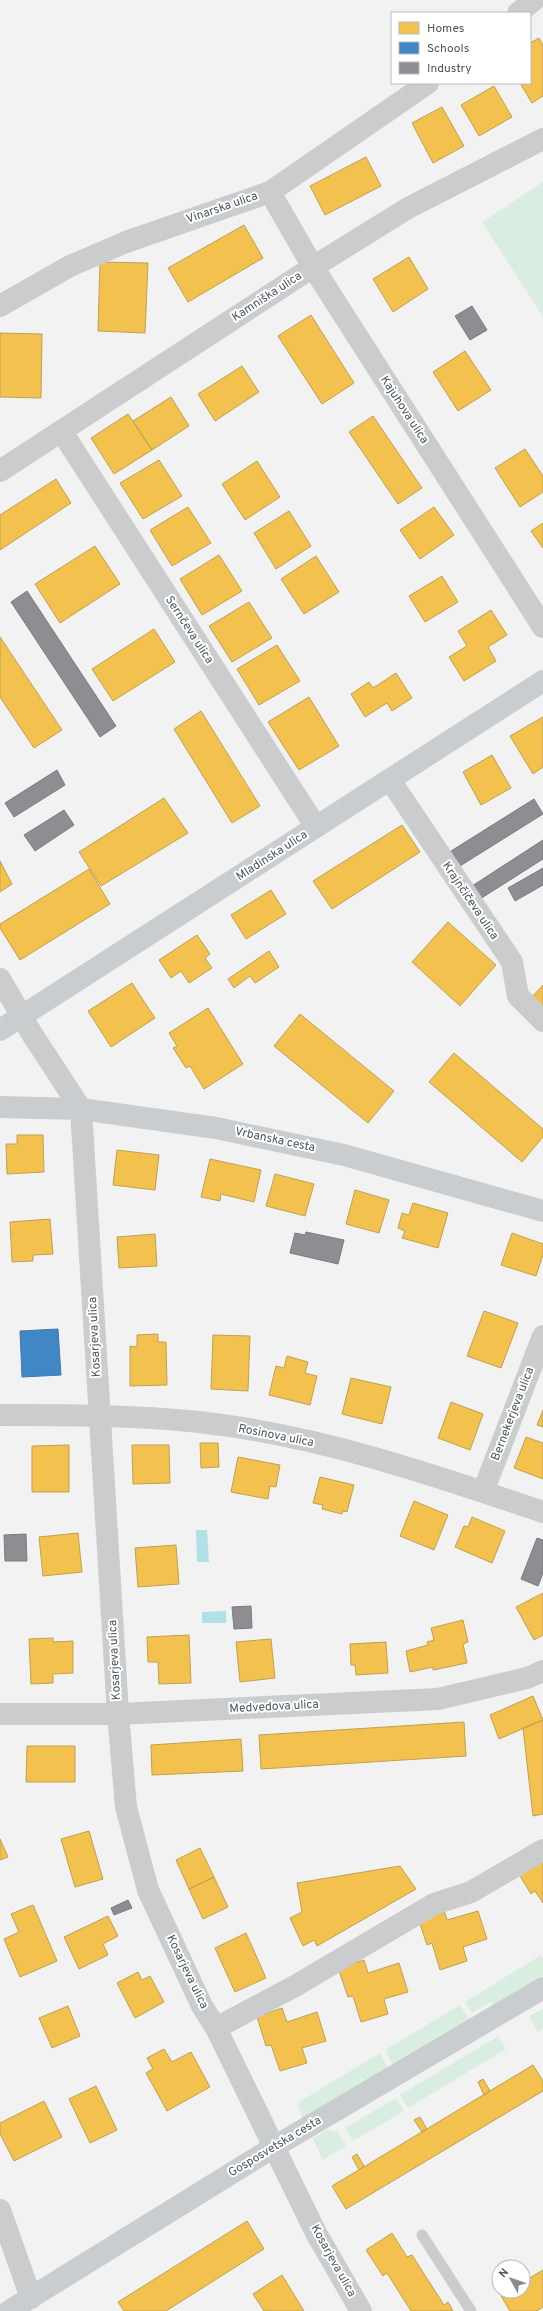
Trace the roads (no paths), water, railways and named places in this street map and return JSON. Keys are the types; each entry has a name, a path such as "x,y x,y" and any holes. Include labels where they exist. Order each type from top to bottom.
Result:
{"street":[{"path":"519,12 534,0"},
{"name":"Vinarska ulica","path":"0,306 70,266 119,245 270,192 427,84"},
{"name":"Kamniška ulica","path":"0,471 313,267 408,208 543,138"},
{"name":"Kajuhova ulica","path":"270,192 313,267 543,626"},
{"name":"Sernčeva ulica","path":"62,432 316,827"},
{"name":"Mladinska ulica","path":"0,1030 543,681"},
{"name":"Krajnčičeva ulica","path":"390,780 512,962 518,996 543,1021"},
{"name":"Kosarjeva ulica","path":"0,979 81,1109 118,1714 126,1807 148,1890 202,2006 216,2028 316,2233 361,2311"},
{"name":"Vrbanska cesta","path":"0,1107 81,1109 216,1128 344,1155 543,1211"},
{"name":"Bernekerjeva ulica","path":"483,1492 543,1336"},
{"name":"Rosinova ulica","path":"0,1415 100,1416 199,1422 255,1431 336,1447 543,1512"},
{"name":"Medvedova ulica","path":"0,1714 118,1714 438,1699 527,1678 543,1670"},
{"path":"216,2028 295,1986 434,1904 471,1892 543,1850"},
{"name":"Gosposvetska cesta","path":"9,2311 274,2147 543,1988"},
{"path":"0,2210 31,2298"}],"lane":[{"path":"422,2236 471,2311"}],"water":[{"path":"196,1530 207,1530 209,1562 197,1562"},
{"path":"226,1611 226,1623 202,1623 202,1612"}]}
